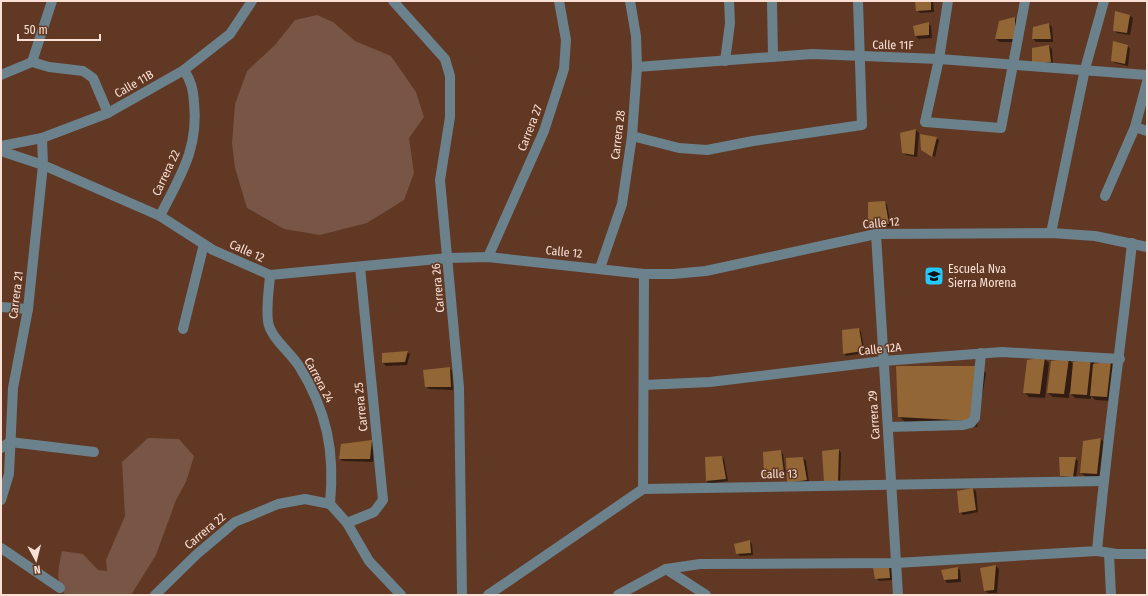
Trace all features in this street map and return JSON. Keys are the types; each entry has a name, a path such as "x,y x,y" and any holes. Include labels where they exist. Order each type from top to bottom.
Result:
{"street":[{"path":"32,62 52,1"},
{"name":"Calle 11B","path":"1,146 42,138 108,113 184,70 230,34 252,1"},
{"name":"Carrera 26","path":"393,1 445,59 450,76 450,117 440,180 459,387 462,595"},
{"name":"Carrera 27","path":"488,257 544,131 564,69 566,40 559,1"},
{"name":"Carrera 28","path":"600,268 622,204 632,136 638,67 636,36 630,1"},
{"path":"725,61 730,23 729,1"},
{"path":"772,1 773,57"},
{"path":"632,136 679,148 707,150 753,141 862,125 858,1"},
{"path":"948,1 939,59 925,122 1001,128 1025,1"},
{"path":"1050,233 1086,69 1104,1"},
{"name":"Calle 11F","path":"638,67 812,54 939,59 1086,69 1147,75"},
{"path":"1,75 32,62 49,67 83,71 93,78 108,113"},
{"name":"Carrera 22","path":"160,216 190,156 196,123 192,83 184,70"},
{"path":"1105,196 1135,127 1147,82"},
{"path":"1135,127 1147,131"},
{"name":"Carrera 21","path":"1,500 9,474 13,388 28,309 43,165 42,138"},
{"name":"Calle 12","path":"1,151 43,165 160,216 204,244 270,275 448,258 488,257 644,274 673,274 706,270 876,234 1050,233 1095,236 1147,247"},
{"name":"Carrera 29","path":"876,234 898,595"},
{"path":"1097,551 1132,243"},
{"path":"183,329 204,244"},
{"name":"Carrera 25","path":"347,523 374,512 383,500 360,267"},
{"path":"488,595 643,489 644,274"},
{"name":"Carrera 24","path":"270,275 268,322 271,330 299,366 325,418 333,476 330,504"},
{"path":"1,307 28,309"},
{"name":"Calle 12A","path":"644,385 710,382 883,361 981,353 1002,352 1120,359"},
{"path":"888,427 963,425 971,423 975,418 981,353"},
{"path":"1,448 10,442 94,452"},
{"name":"Calle 13","path":"643,489 1104,480"},
{"name":"Carrera 22","path":"155,595 197,554 235,522 278,504 305,500 330,504"},
{"path":"330,504 347,523 370,562 402,595"},
{"path":"1,548 60,588"},
{"path":"618,595 666,569 700,564 896,563 1097,551 1109,554 1147,554"},
{"path":"1109,554 1111,595"},
{"path":"666,569 706,595"}],"shaded area":[{"path":"317,15 333,22 355,41 391,56 416,92 424,117 409,138 414,173 404,200 367,223 320,235 284,229 247,208 235,168 232,143 235,104 247,71 275,45 295,20"},
{"path":"148,438 179,439 194,456 186,482 176,500 156,555 131,595 66,595 62,591 58,574 62,551 83,554 98,570 107,571 106,560 125,516 122,462"}],"building":[{"path":"915,1 931,1 931,10 916,11"},
{"path":"1115,11 1130,15 1127,33 1113,31"},
{"path":"1015,17 1015,39 995,39 999,21"},
{"path":"929,22 929,35 915,36 913,26"},
{"path":"1049,23 1051,39 1032,39 1033,27"},
{"path":"1113,41 1128,45 1125,64 1111,61"},
{"path":"1049,45 1051,62 1032,64 1032,48"},
{"path":"916,129 914,155 902,153 900,133"},
{"path":"920,134 937,137 932,157 921,150"},
{"path":"885,201 889,224 868,227 868,202"},
{"path":"859,328 863,351 843,354 842,330"},
{"path":"408,351 405,362 382,363 382,353"},
{"path":"1045,357 1040,394 1023,393 1027,360"},
{"path":"1069,358 1064,394 1047,393 1051,361"},
{"path":"1091,358 1087,395 1070,394 1073,362"},
{"path":"1111,361 1107,397 1090,396 1093,364"},
{"path":"896,366 980,366 971,421 898,417"},
{"path":"450,367 451,387 425,387 423,370"},
{"path":"1101,438 1097,474 1080,473 1083,441"},
{"path":"372,440 370,459 339,459 341,444"},
{"path":"839,449 838,483 824,483 822,451"},
{"path":"781,450 784,473 764,476 763,452"},
{"path":"722,456 726,479 706,481 705,457"},
{"path":"803,457 807,480 787,483 786,458"},
{"path":"1059,457 1076,457 1073,477 1060,476"},
{"path":"973,488 976,510 959,513 957,491"},
{"path":"750,540 751,553 736,554 734,544"},
{"path":"889,565 890,578 875,579 873,568"},
{"path":"996,565 994,590 984,591 980,568"},
{"path":"958,567 958,579 944,580 941,570"}],"place":[{"name":"Escuela Nva Sierra Morena","path":"934,276"}]}
